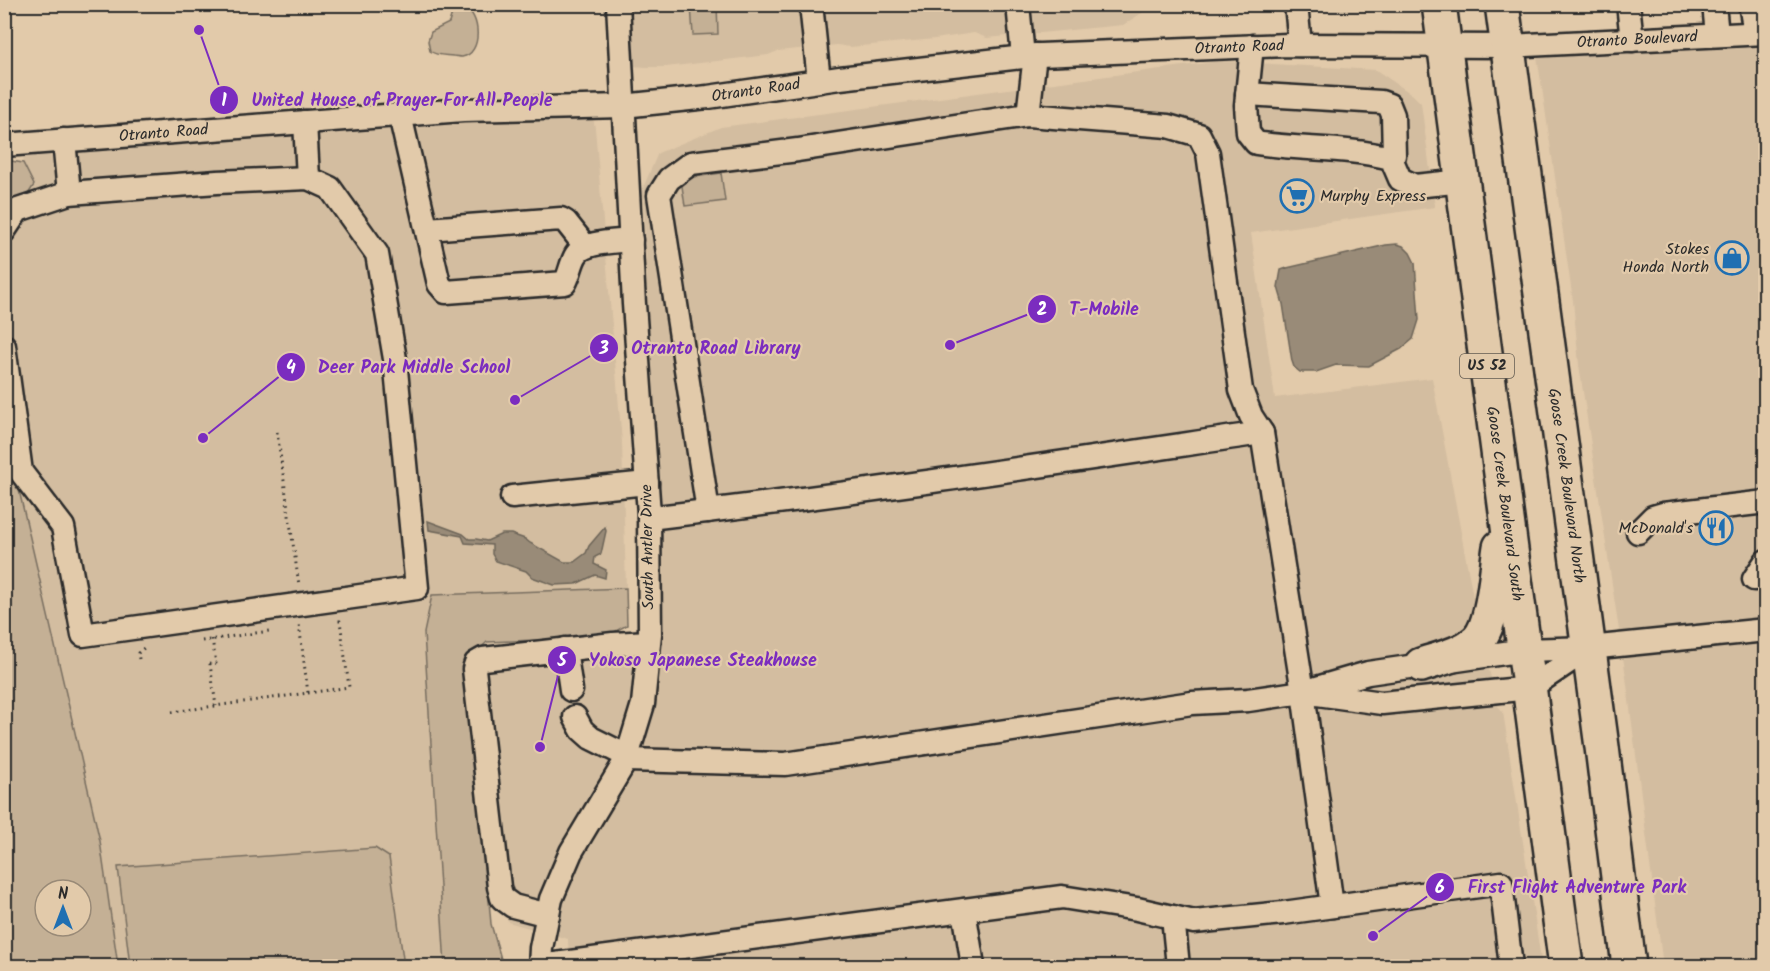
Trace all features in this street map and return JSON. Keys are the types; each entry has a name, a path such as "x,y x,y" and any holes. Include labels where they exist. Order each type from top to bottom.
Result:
{"highway":[{"name":"Goose Creek Boulevard South","path":"1439,4 1566,966"},
{"name":"Goose Creek Boulevard North","path":"1502,4 1589,648 1629,966"},
{"path":"1421,665 1467,648 1485,631 1489,620 1506,507"}],"street":[{"name":"South Antler Drive","path":"540,966 541,948 551,899 571,852 627,758 643,704 649,642 649,518 618,4"},
{"path":"811,4 819,81"},
{"path":"1018,4 1029,56 1028,115"},
{"path":"1296,4 1300,45"},
{"path":"1628,4 1632,39"},
{"path":"1714,4 1717,35"},
{"path":"1750,4 1760,33"},
{"name":"Otranto Boulevard","path":"1508,46 1760,33"},
{"name":"Otranto Road","path":"4,145 463,110 623,106 708,98 819,81 1029,56 1252,46 1445,44 1508,46"},
{"path":"1252,46 1246,105 1248,133 1256,143 1369,153 1391,158"},
{"path":"1247,94 1381,102 1389,105 1393,114 1394,155 1391,158"},
{"path":"400,114 439,284 446,291 565,283 571,273 576,255 585,246 631,240"},
{"path":"708,511 659,195 669,179 691,163 798,150 1028,115 1168,126 1199,135 1208,153 1241,390 1251,416 1262,433 1303,692 1332,906"},
{"path":"305,122 308,178"},
{"path":"64,140 69,193"},
{"path":"1391,158 1400,179 1415,186 1463,181"},
{"path":"4,231 18,210 69,193 308,178 330,188 377,254 395,359 417,588 83,635 63,527 21,472 4,346"},
{"path":"427,229 561,219 585,246"},
{"path":"649,518 834,495 1262,433"},
{"path":"512,497 647,483"},
{"path":"1638,532 1653,518 1663,514 1766,502"},
{"path":"575,717 582,730 591,738 627,758 785,764 1192,703 1248,700 1303,692 1368,673 1525,650 1589,648 1766,630"},
{"path":"548,915 513,906 502,898 474,669 476,663 483,659 565,649 649,642"},
{"path":"1303,692 1382,704 1530,688 1589,648"},
{"path":"565,649 571,690"},
{"path":"540,966 1062,897 1137,909 1194,922 1501,883 1511,966"},
{"path":"964,910 973,966"},
{"path":"1173,917 1178,966"}],"path":[{"path":"308,693 349,687 340,621 330,622"},
{"path":"299,627 309,626"},
{"path":"193,640 213,640 278,630"},
{"path":"139,658 138,653 150,644"}],"shaded area":[{"path":"626,5 1387,5 1369,13 1268,12 1181,7 1145,11 1123,25 987,38 974,33 850,47 837,45 666,67 647,67 632,66"},
{"path":"691,5 717,5 718,34 693,35"},
{"path":"1527,5 1682,5 1548,11"},
{"path":"464,7 474,17 476,25 474,49 462,57 438,55 430,51 428,41 431,32 449,23 452,13"},
{"path":"1765,33 1765,966 1663,966 1626,677 1579,365 1573,301 1535,44"},
{"path":"1221,61 1376,70 1421,103 1435,207 1251,233 1275,398 1432,378 1480,634 1498,706 1503,712 1542,966 569,966 568,939 508,922 472,666 661,635 643,188 658,153 721,127"},
{"path":"591,107 595,128 622,442 626,588 432,596 424,633 445,966 118,966 100,841 5,433 4,238 13,217 34,185 23,163 26,143"},
{"path":"5,160 23,163 34,185 13,217 5,238"},
{"path":"721,173 725,201 685,206 682,186 688,178"},
{"path":"1397,244 1410,253 1415,263 1419,320 1413,339 1401,349 1369,366 1336,365 1316,372 1300,372 1294,367 1292,361 1278,287 1281,270"},
{"path":"4,425 100,841 118,966 5,966"},
{"path":"428,521 463,534 469,539 487,541 502,534 511,534 525,539 564,562 574,562 586,553 605,527 601,554 595,557 594,564 606,570 605,578 595,575 576,584 554,585 532,577 526,571 496,561 492,554 492,545 465,543 462,536 429,530"},
{"path":"626,588 627,625 605,637 487,642 468,660 491,924 503,966 445,966 424,633 432,595"},
{"path":"375,848 389,857 404,966 130,966 118,867"}],"place":[{"name":"United House of Prayer For All People","path":"199,30"},
{"name":"Murphy Express","path":"1297,196"},
{"name":"Stokes Honda North","path":"1732,258"},
{"name":"T-Mobile","path":"950,345"},
{"name":"Otranto Road Library","path":"515,400"},
{"name":"Deer Park Middle School","path":"203,438"},
{"name":"McDonald's","path":"1716,528"},
{"name":"Yokoso Japanese Steakhouse","path":"540,747"},
{"name":"First Flight Adventure Park","path":"1373,936"}]}
